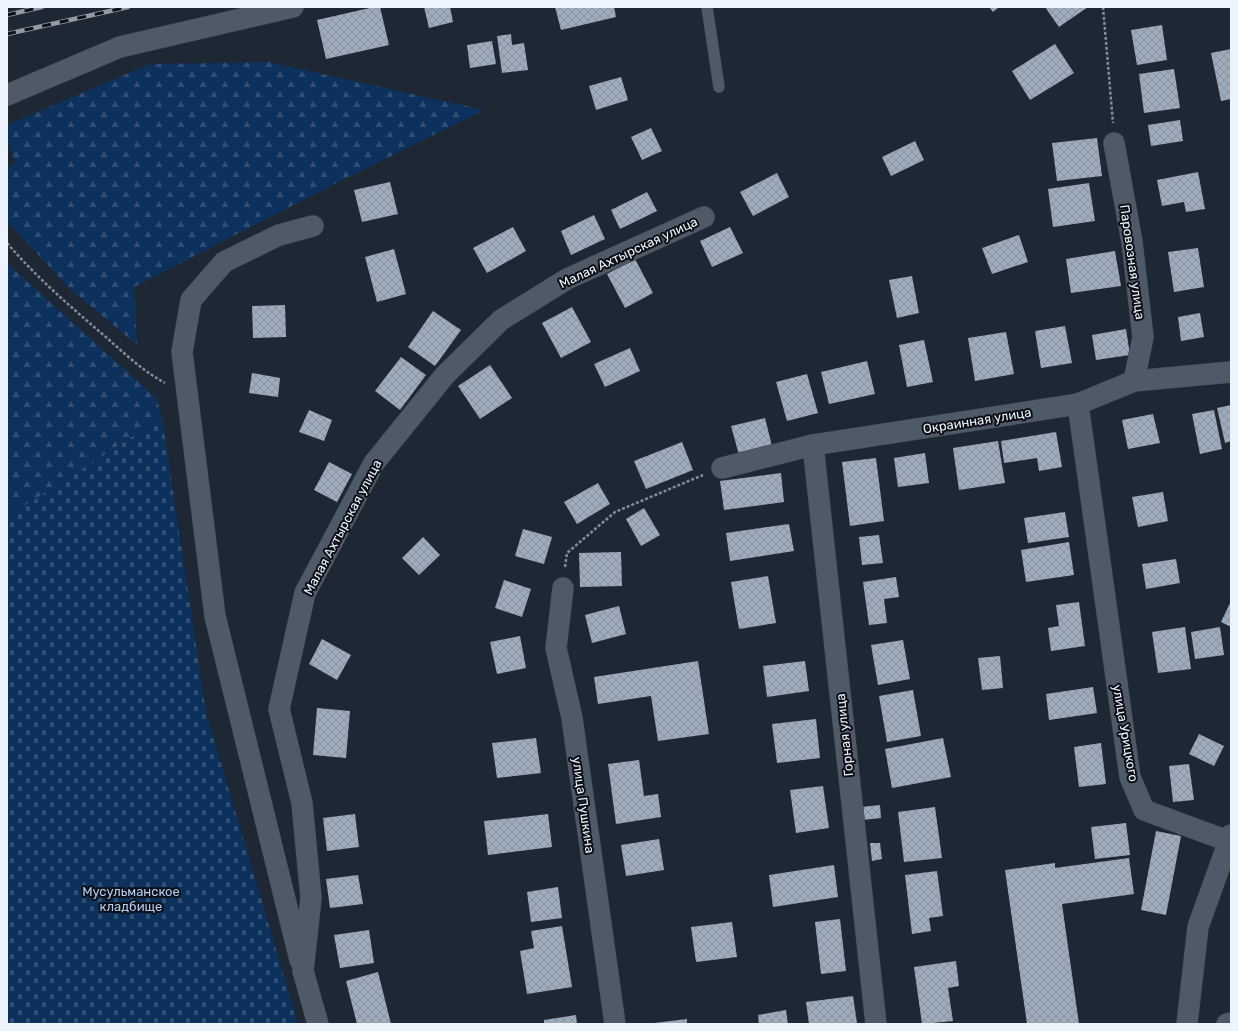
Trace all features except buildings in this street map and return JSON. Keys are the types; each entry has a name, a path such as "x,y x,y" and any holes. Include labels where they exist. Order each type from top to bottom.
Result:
{"street":[{"path":"7,94 120,47 294,7"},
{"name":"Паровозная улица","path":"1114,143 1132,242 1143,337 1134,381"},
{"name":"Малая Ахтырская улица","path":"318,1024 303,971 311,898 302,803 279,709 305,593 374,462 445,375 501,320 567,279 704,218"},
{"path":"303,971 215,616 182,352 191,300 224,262 279,235 313,226"},
{"name":"Окраинная улица","path":"722,468 813,445 1078,404 1134,381 1231,372"},
{"name":"улица Урицкого","path":"1078,404 1130,777 1144,810 1229,838 1198,927 1187,1024"},
{"name":"Горная улица","path":"813,445 876,1024"},
{"name":"улица Пушкина","path":"562,588 556,648 572,718 615,1024"},
{"path":"1226,1024 1231,1023"}],"lane":[{"path":"707,7 719,87"}],"path":[{"path":"1103,7 1114,143"},
{"path":"7,243 23,261 71,308 149,375 188,395"},
{"path":"562,588 567,553 615,512 722,468"}],"green space":[{"path":"268,62 484,110 334,184 134,287 137,345 69,288 7,221 7,167 16,164 7,140 7,125 150,64"},
{"path":"7,263 157,399 162,418 7,517"},
{"name":"Мусульманское кладбище","path":"162,418 206,713 298,1024 7,1024 7,517"}],"railway":[{"path":"7,15 42,7"},
{"path":"7,34 128,7"}]}
